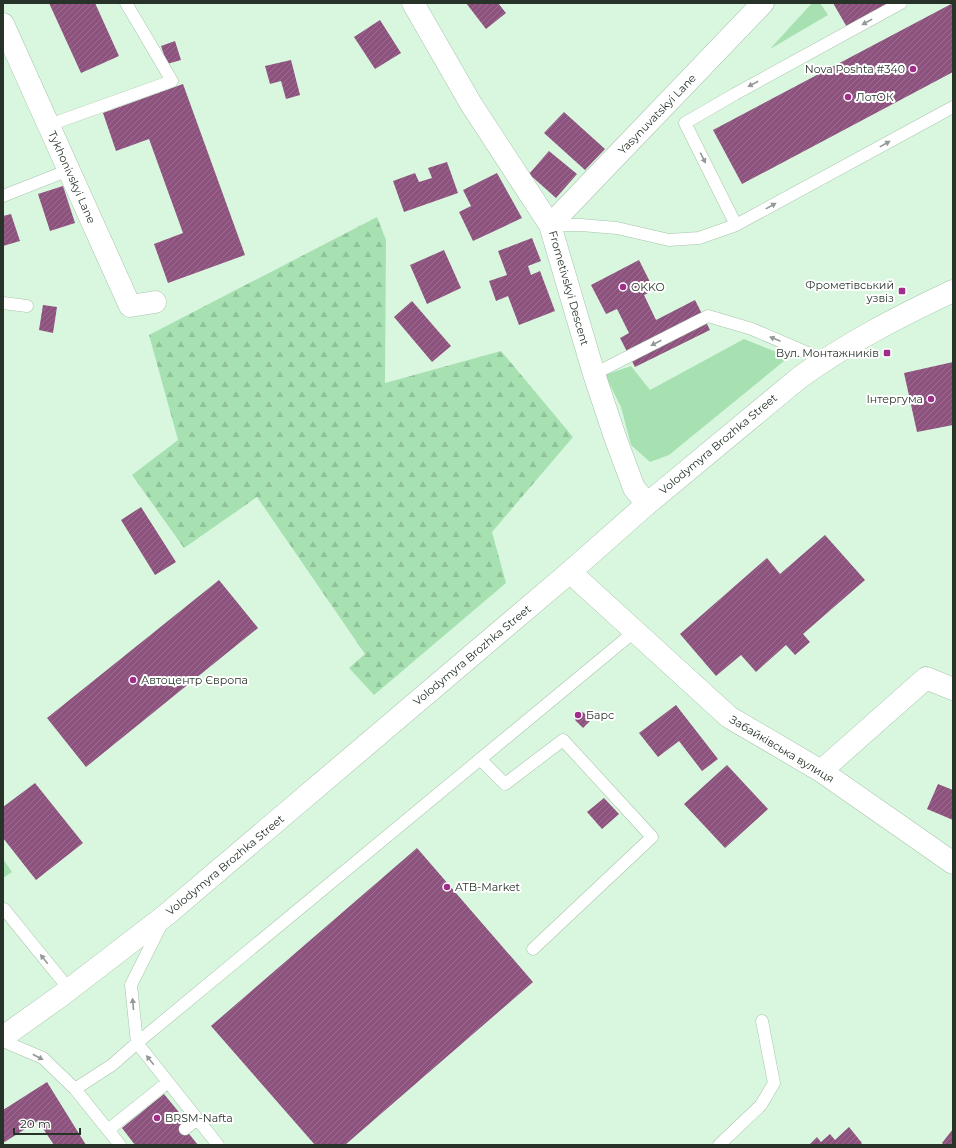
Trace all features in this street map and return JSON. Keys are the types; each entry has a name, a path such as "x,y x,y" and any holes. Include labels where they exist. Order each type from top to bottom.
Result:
{"street":[{"name":"Frometivskyi Descent","path":"413,3 471,104 550,225 594,374 628,473 634,488 646,504"},
{"name":"Yasynuvatskyi Lane","path":"550,225 763,3"},
{"name":"Tykhonivskyi Lane","path":"3,24 130,306 155,302"},
{"name":"Volodymyra Brozhka Street","path":"3,1037 166,915 570,572 646,504 799,378 824,360 910,312 953,291"},
{"name":"Забайківська вулиця","path":"570,572 634,632 729,717 821,771 953,862"},
{"path":"821,771 926,678 953,689"}],"lane":[{"path":"48,125 172,81 126,3"},
{"path":"736,225 685,123 901,3"},
{"path":"550,225 581,225 617,228 669,240 699,238 736,225 953,106"},
{"path":"3,196 69,170"},
{"path":"3,304 27,306"},
{"path":"594,374 708,316 752,328 824,360"},
{"path":"75,1089 112,1065 634,632"},
{"path":"480,760 505,784 563,740 652,837 533,949"},
{"path":"3,910 69,989"},
{"path":"166,915 131,985 137,1043 218,1145"},
{"path":"719,1145 761,1105 774,1083 762,1022"},
{"path":"3,1041 43,1058 75,1089 120,1145"},
{"path":"108,1130 168,1082"},
{"path":"185,1129 197,1119"}],"green space":[{"path":"812,3 820,3 828,15 770,49"},
{"path":"377,217 386,240 385,383 501,351 573,437 492,532 506,583 374,695 349,668 365,654 257,497 184,548 132,475 178,440 149,335"},
{"path":"744,339 789,357 669,455 650,462 631,445 621,407 605,375 631,366 650,390"},
{"path":"3,859 12,872 3,878"}],"building":[{"path":"49,3 95,3 119,56 81,73"},
{"path":"466,3 498,3 506,13 486,29"},
{"path":"833,3 894,3 848,29"},
{"path":"953,3 953,72 742,184 713,130"},
{"path":"380,20 401,53 375,69 354,37"},
{"path":"175,41 181,60 167,64 161,46"},
{"path":"291,60 300,95 286,99 281,81 270,84 265,66"},
{"path":"183,84 245,255 168,283 154,244 183,233 149,139 116,151 103,113"},
{"path":"564,112 605,149 585,170 544,133"},
{"path":"549,151 577,174 556,198 529,174"},
{"path":"447,162 458,193 404,212 393,181 415,173 419,182 432,178 428,168"},
{"path":"497,173 522,218 473,241 459,212 471,206 463,190"},
{"path":"63,186 75,223 50,231 38,194"},
{"path":"11,214 20,241 3,246 3,216"},
{"path":"532,238 541,261 528,266 531,275 540,271 555,311 519,325 508,296 496,301 489,281 507,275 498,251"},
{"path":"444,250 461,288 427,304 410,265"},
{"path":"639,260 654,290 644,295 656,320 695,300 710,330 635,367 620,338 629,333 617,309 606,314 591,285"},
{"path":"412,301 451,346 432,362 394,317"},
{"path":"43,305 57,307 53,333 39,330"},
{"name":"Інтергума","path":"953,362 953,425 917,432 904,373"},
{"path":"141,507 176,562 155,575 121,520"},
{"path":"825,535 865,580 803,634 810,642 795,655 786,645 756,672 741,655 716,676 680,634 767,558 780,574"},
{"path":"219,580 258,628 86,767 47,718"},
{"path":"676,705 718,759 702,771 679,741 658,757 639,733"},
{"path":"583,712 591,720 583,728 575,720"},
{"path":"727,765 768,809 725,848 684,804"},
{"path":"35,783 83,843 36,880 3,838 3,807"},
{"path":"938,784 953,790 953,820 927,809"},
{"path":"604,798 619,814 602,829 587,812"},
{"path":"417,848 533,982 345,1145 315,1145 211,1026"},
{"path":"47,1082 86,1145 54,1145 38,1121 3,1143 3,1110"},
{"name":"BRSM-Nafta","path":"164,1094 182,1116 178,1120 198,1145 135,1145 122,1128"},
{"path":"849,1127 862,1143 860,1145 809,1145 817,1137 821,1142 830,1134 835,1140"},
{"path":"953,1129 953,1145 944,1145 942,1143"}],"place":[{"name":"Nova Poshta #340","path":"913,69"},
{"name":"ЛотОК","path":"848,97"},
{"name":"OKKO","path":"623,287"},
{"name":"Фрометівський узвіз","path":"902,291"},
{"name":"Вул. Монтажників","path":"887,353"},
{"name":"Інтергума","path":"931,399"},
{"name":"Автоцентр Європа","path":"133,680"},
{"name":"Барс","path":"578,715"},
{"name":"ATB-Market","path":"447,887"},
{"name":"BRSM-Nafta","path":"157,1118"}]}
